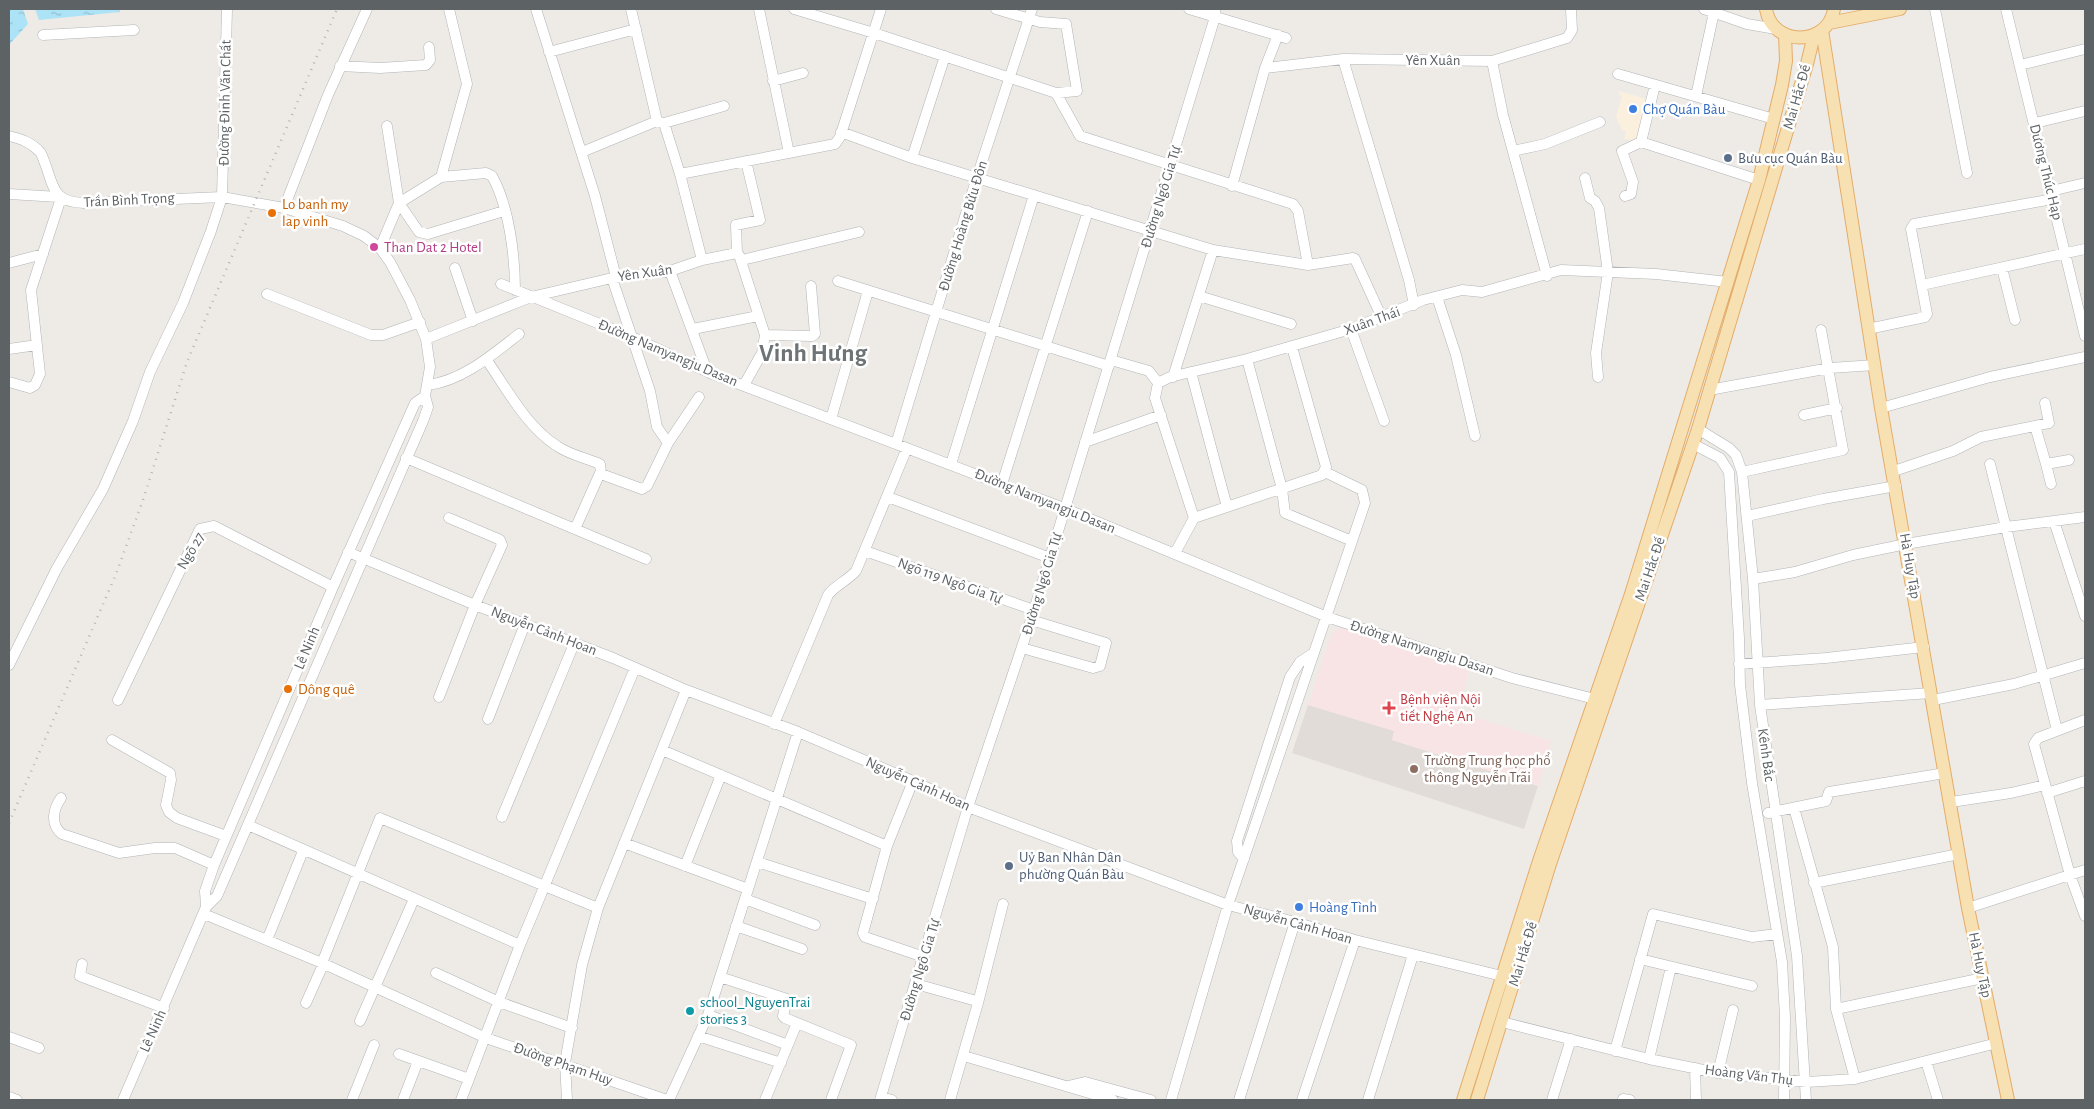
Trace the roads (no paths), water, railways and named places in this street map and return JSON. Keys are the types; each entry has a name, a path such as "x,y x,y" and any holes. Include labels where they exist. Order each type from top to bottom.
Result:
{"main road":[{"path":"1766,9 1770,21 1780,32 1804,38 1822,30 1900,9"},
{"name":"Mai Hắc Đế","path":"1477,1100 1502,1022 1544,862 1595,699 1693,444 1822,30 1834,9"},
{"name":"Hà Huy Tập","path":"1822,30 1868,329 1968,908 2008,1100"},
{"name":"Mai Hắc Đế","path":"1463,1100 1502,976 1544,862 1631,608 1760,180 1786,61 1780,32"}],"street":[{"name":"Đường Đinh Văn Chất","path":"9,666 64,556 103,489 133,421 150,372 195,274 222,197 227,9"},
{"path":"284,208 340,66 367,9"},
{"path":"441,177 467,84 449,9"},
{"path":"536,9 582,152 614,278 650,391 657,427 668,443"},
{"path":"631,9 661,122 680,174 702,260"},
{"path":"759,9 789,153"},
{"path":"794,9 874,32 1056,93 1076,91 1066,24 1029,19 996,9"},
{"path":"680,174 830,146 838,140 881,9"},
{"name":"Đường Hoàng Bửu Đôn","path":"896,444 977,177 1032,9"},
{"path":"1189,9 1215,13 1282,36 1265,68 1232,186"},
{"name":"Yên Xuân","path":"1265,68 1343,59 1492,61 1568,38 1572,30 1571,9"},
{"path":"1935,9 1967,173"},
{"name":"Dương Thúc Hạp","path":"2006,9 2085,336"},
{"path":"1696,96 1709,10 1747,24 1780,32"},
{"name":"Đường Ngô Gia Tự","path":"884,1099 968,807 1033,615 1066,509 1171,166 1215,13"},
{"path":"550,52 636,29"},
{"path":"43,35 134,30"},
{"path":"340,66 380,68 423,65 430,62 429,47"},
{"path":"2020,65 2085,49"},
{"path":"912,158 945,56"},
{"path":"1343,59 1409,280 1414,305"},
{"path":"1492,61 1513,151 1547,276"},
{"path":"773,81 803,73"},
{"path":"1618,74 1774,120"},
{"path":"1641,142 1655,85"},
{"path":"1056,93 1080,136 1295,206 1308,265"},
{"path":"582,152 661,122 724,106"},
{"path":"2034,122 2085,111"},
{"path":"1513,151 1545,144 1600,122"},
{"path":"387,126 399,203 417,230 425,234 504,211"},
{"path":"841,132 912,158 1213,250 1308,265 1346,258 1355,259 1382,318"},
{"path":"9,136 28,142 41,153 54,190 60,197 31,290 40,374 35,385 30,388 9,382"},
{"path":"1625,196 1630,194 1633,182 1622,151 1641,142 1760,180"},
{"path":"744,385 762,353 765,335 740,257 736,225 760,220 746,161"},
{"path":"380,248 399,203 441,177 489,174 496,185 504,211 515,260 516,290"},
{"path":"1585,178 1590,198 1595,201 1599,208 1608,272 1596,353 1598,377"},
{"path":"1868,329 1925,317 1928,311 1911,229 1914,224 2052,195 2085,183"},
{"name":"Trần Bình Trọng","path":"9,194 60,197 71,202 84,203 222,197 254,202"},
{"path":"951,464 991,329 1034,195"},
{"name":"Lê Ninh","path":"122,1100 164,1008 205,910 217,896 290,731 428,407 425,396 430,366 426,339 398,275 380,248 343,226 284,208 254,202"},
{"path":"1002,484 1088,211"},
{"name":"Yên Xuân","path":"426,339 531,297 614,278 670,271 702,260 740,257 859,232"},
{"path":"1922,285 2085,249"},
{"path":"1173,377 1213,250"},
{"path":"9,263 43,254"},
{"path":"454,268 473,321"},
{"path":"2002,268 2015,320"},
{"name":"Xuân Thái","path":"1158,383 1173,377 1292,347 1352,329 1423,300 1437,298 1462,290 1482,292 1547,276 1561,270 1728,282"},
{"path":"670,271 707,371"},
{"path":"838,281 1045,346 1149,371 1158,383 1156,398 1194,518"},
{"name":"Đường Namyangju Dasan","path":"501,284 632,337 707,371 1066,509 1326,616 1512,678 1595,699"},
{"path":"765,335 812,336 815,334 811,286"},
{"path":"832,419 868,290"},
{"path":"267,294 371,335 383,335 420,322"},
{"path":"1198,296 1291,324"},
{"path":"1437,298 1456,355 1475,436"},
{"path":"693,329 758,316"},
{"path":"1352,329 1384,421"},
{"path":"1742,472 1793,460 1841,452 1843,449 1830,368 1821,330"},
{"path":"428,385 445,383 486,359 519,334"},
{"path":"9,349 37,345"},
{"path":"1175,553 1194,518 1322,475 1325,472 1326,467 1292,347"},
{"path":"1882,408 1983,378 2085,357"},
{"path":"486,359 527,418 545,437 564,450 600,464 600,473 575,529"},
{"path":"1247,359 1282,489 1285,513 1352,541"},
{"path":"1709,390 1775,380 1830,368 1875,365"},
{"path":"1191,372 1228,507"},
{"name":"Lê Ninh","path":"205,910 205,891 214,864 332,587 415,403 425,396"},
{"path":"600,473 640,488 646,488 668,443 699,397"},
{"path":"1894,471 1953,451 1981,436 2049,423 2045,403"},
{"path":"1804,415 1836,408"},
{"path":"1085,442 1161,415"},
{"path":"2035,426 2051,484"},
{"path":"1693,444 1717,456 1724,462 1736,455 1722,443 1698,429"},
{"path":"774,724 828,595 832,590 845,583 856,571 907,448"},
{"name":"Kênh Bắc","path":"1736,455 1742,472 1747,516 1753,579 1760,705 1774,812 1797,956 1806,1100"},
{"path":"406,458 646,559"},
{"path":"2046,464 2070,460"},
{"name":"Kênh Bắc","path":"1724,462 1728,472 1731,495 1740,685 1758,814 1782,962 1784,1100"},
{"path":"1990,464 2057,730"},
{"path":"1171,1100 1228,905 1365,503 1362,490 1325,472"},
{"path":"1747,516 1896,486"},
{"path":"888,497 1050,558"},
{"path":"1753,579 1795,572 1853,555 1906,544 2006,527 2085,517"},
{"path":"439,698 474,605 501,543 496,538 449,518"},
{"path":"2054,521 2085,616"},
{"name":"Ngõ 27","path":"118,700 140,650 200,529 214,526 332,587"},
{"name":"Ngõ 119 Ngô Gia Tự","path":"865,551 1106,643 1100,666 1093,668 1022,648"},
{"name":"Nguyễn Cảnh Hoan","path":"348,552 686,690 798,732 913,781 968,807 1228,905 1296,922 1355,940 1502,976"},
{"path":"488,719 525,624"},
{"path":"502,817 574,644"},
{"path":"1739,664 1924,647"},
{"path":"1244,859 1238,852 1237,842 1290,677 1300,662 1312,654"},
{"path":"1760,705 1932,696 1984,691 2085,663"},
{"path":"461,1100 520,945 635,668"},
{"path":"567,1100 565,1063 582,965 598,908 686,690"},
{"path":"1267,712 1291,719"},
{"path":"2085,720 2057,730 2035,742 2070,875 2085,916"},
{"path":"274,724 290,731"},
{"path":"668,1100 708,1014 798,732"},
{"path":"112,740 170,773 171,780 166,806 172,815 226,836"},
{"path":"662,750 887,846"},
{"path":"1758,814 1826,801 1829,792 1945,773"},
{"path":"685,866 720,775"},
{"path":"913,781 887,846 863,935 924,957"},
{"path":"1951,802 2046,789 2085,781"},
{"path":"61,798 54,820 58,831 62,834 119,853 155,848 175,848 214,864"},
{"path":"1794,808 1833,947 1836,1009 1855,1079"},
{"path":"306,1003 380,818 598,908"},
{"path":"248,825 303,851 520,945"},
{"path":"624,844 685,866 815,925"},
{"path":"267,940 303,851"},
{"path":"1814,883 1959,854"},
{"path":"757,862 873,899"},
{"path":"1968,908 2085,870"},
{"path":"360,1021 376,989 414,899"},
{"path":"950,1100 964,1056 1003,904"},
{"name":"Đường Phạm Huy","path":"205,910 267,940 486,1038 565,1063 668,1100"},
{"path":"1615,1050 1651,916 1654,913 1752,936 1777,934"},
{"path":"1238,1100 1296,922"},
{"path":"736,926 802,949"},
{"path":"1302,1100 1355,940"},
{"path":"1368,1100 1413,955"},
{"path":"1640,959 1752,986"},
{"path":"82,964 80,976 164,1008"},
{"path":"1649,1059 1671,967"},
{"path":"436,973 499,1002 572,1028"},
{"path":"720,977 787,999 783,1017 851,1045 830,1100"},
{"path":"1836,1009 1983,978"},
{"path":"916,984 978,1003"},
{"path":"1718,1072 1732,1010"},
{"path":"708,1014 788,1045"},
{"name":"Hoàng Văn Thụ","path":"1502,1022 1649,1059 1718,1072 1806,1082 1855,1079 1997,1043"},
{"path":"765,1100 797,1023"},
{"path":"698,1036 780,1063"},
{"path":"9,1037 39,1048"},
{"path":"1552,1100 1571,1039"},
{"path":"352,1100 374,1045"},
{"path":"399,1054 469,1080"},
{"path":"964,1056 1113,1100"},
{"path":"403,1100 418,1061"},
{"path":"1926,1061 1938,1100"},
{"path":"1695,1068 1696,1100"},
{"path":"1065,1087 1085,1082 1151,1100"},
{"path":"9,1097 17,1100"}],"water":[{"path":"9,9 23,9 28,24 9,45"},
{"path":"35,9 120,9 120,12 39,20"}],"railway":[{"path":"9,823 116,574 143,500 187,362 337,9"}],"place":[{"name":"Chợ Quán Bàu","path":"1633,109"},
{"name":"Bưu cục Quán Bàu","path":"1728,158"},
{"name":"Lo banh my lap vinh","path":"272,213"},
{"name":"Than Dat 2 Hotel","path":"374,247"},
{"name":"Dông quê","path":"288,689"},
{"name":"Bệnh viện Nội tiết Nghệ An","path":"1389,708"},
{"name":"Trường Trung học phổ thông Nguyễn Trãi","path":"1414,769"},
{"name":"Uỷ Ban Nhân Dân phường Quán Bàu","path":"1009,866"},
{"name":"Hoàng Tình","path":"1299,907"},
{"name":"school_NguyenTrai stories 3","path":"690,1011"}],"district":[{"name":"Vinh Hưng","path":"813,353"}]}
